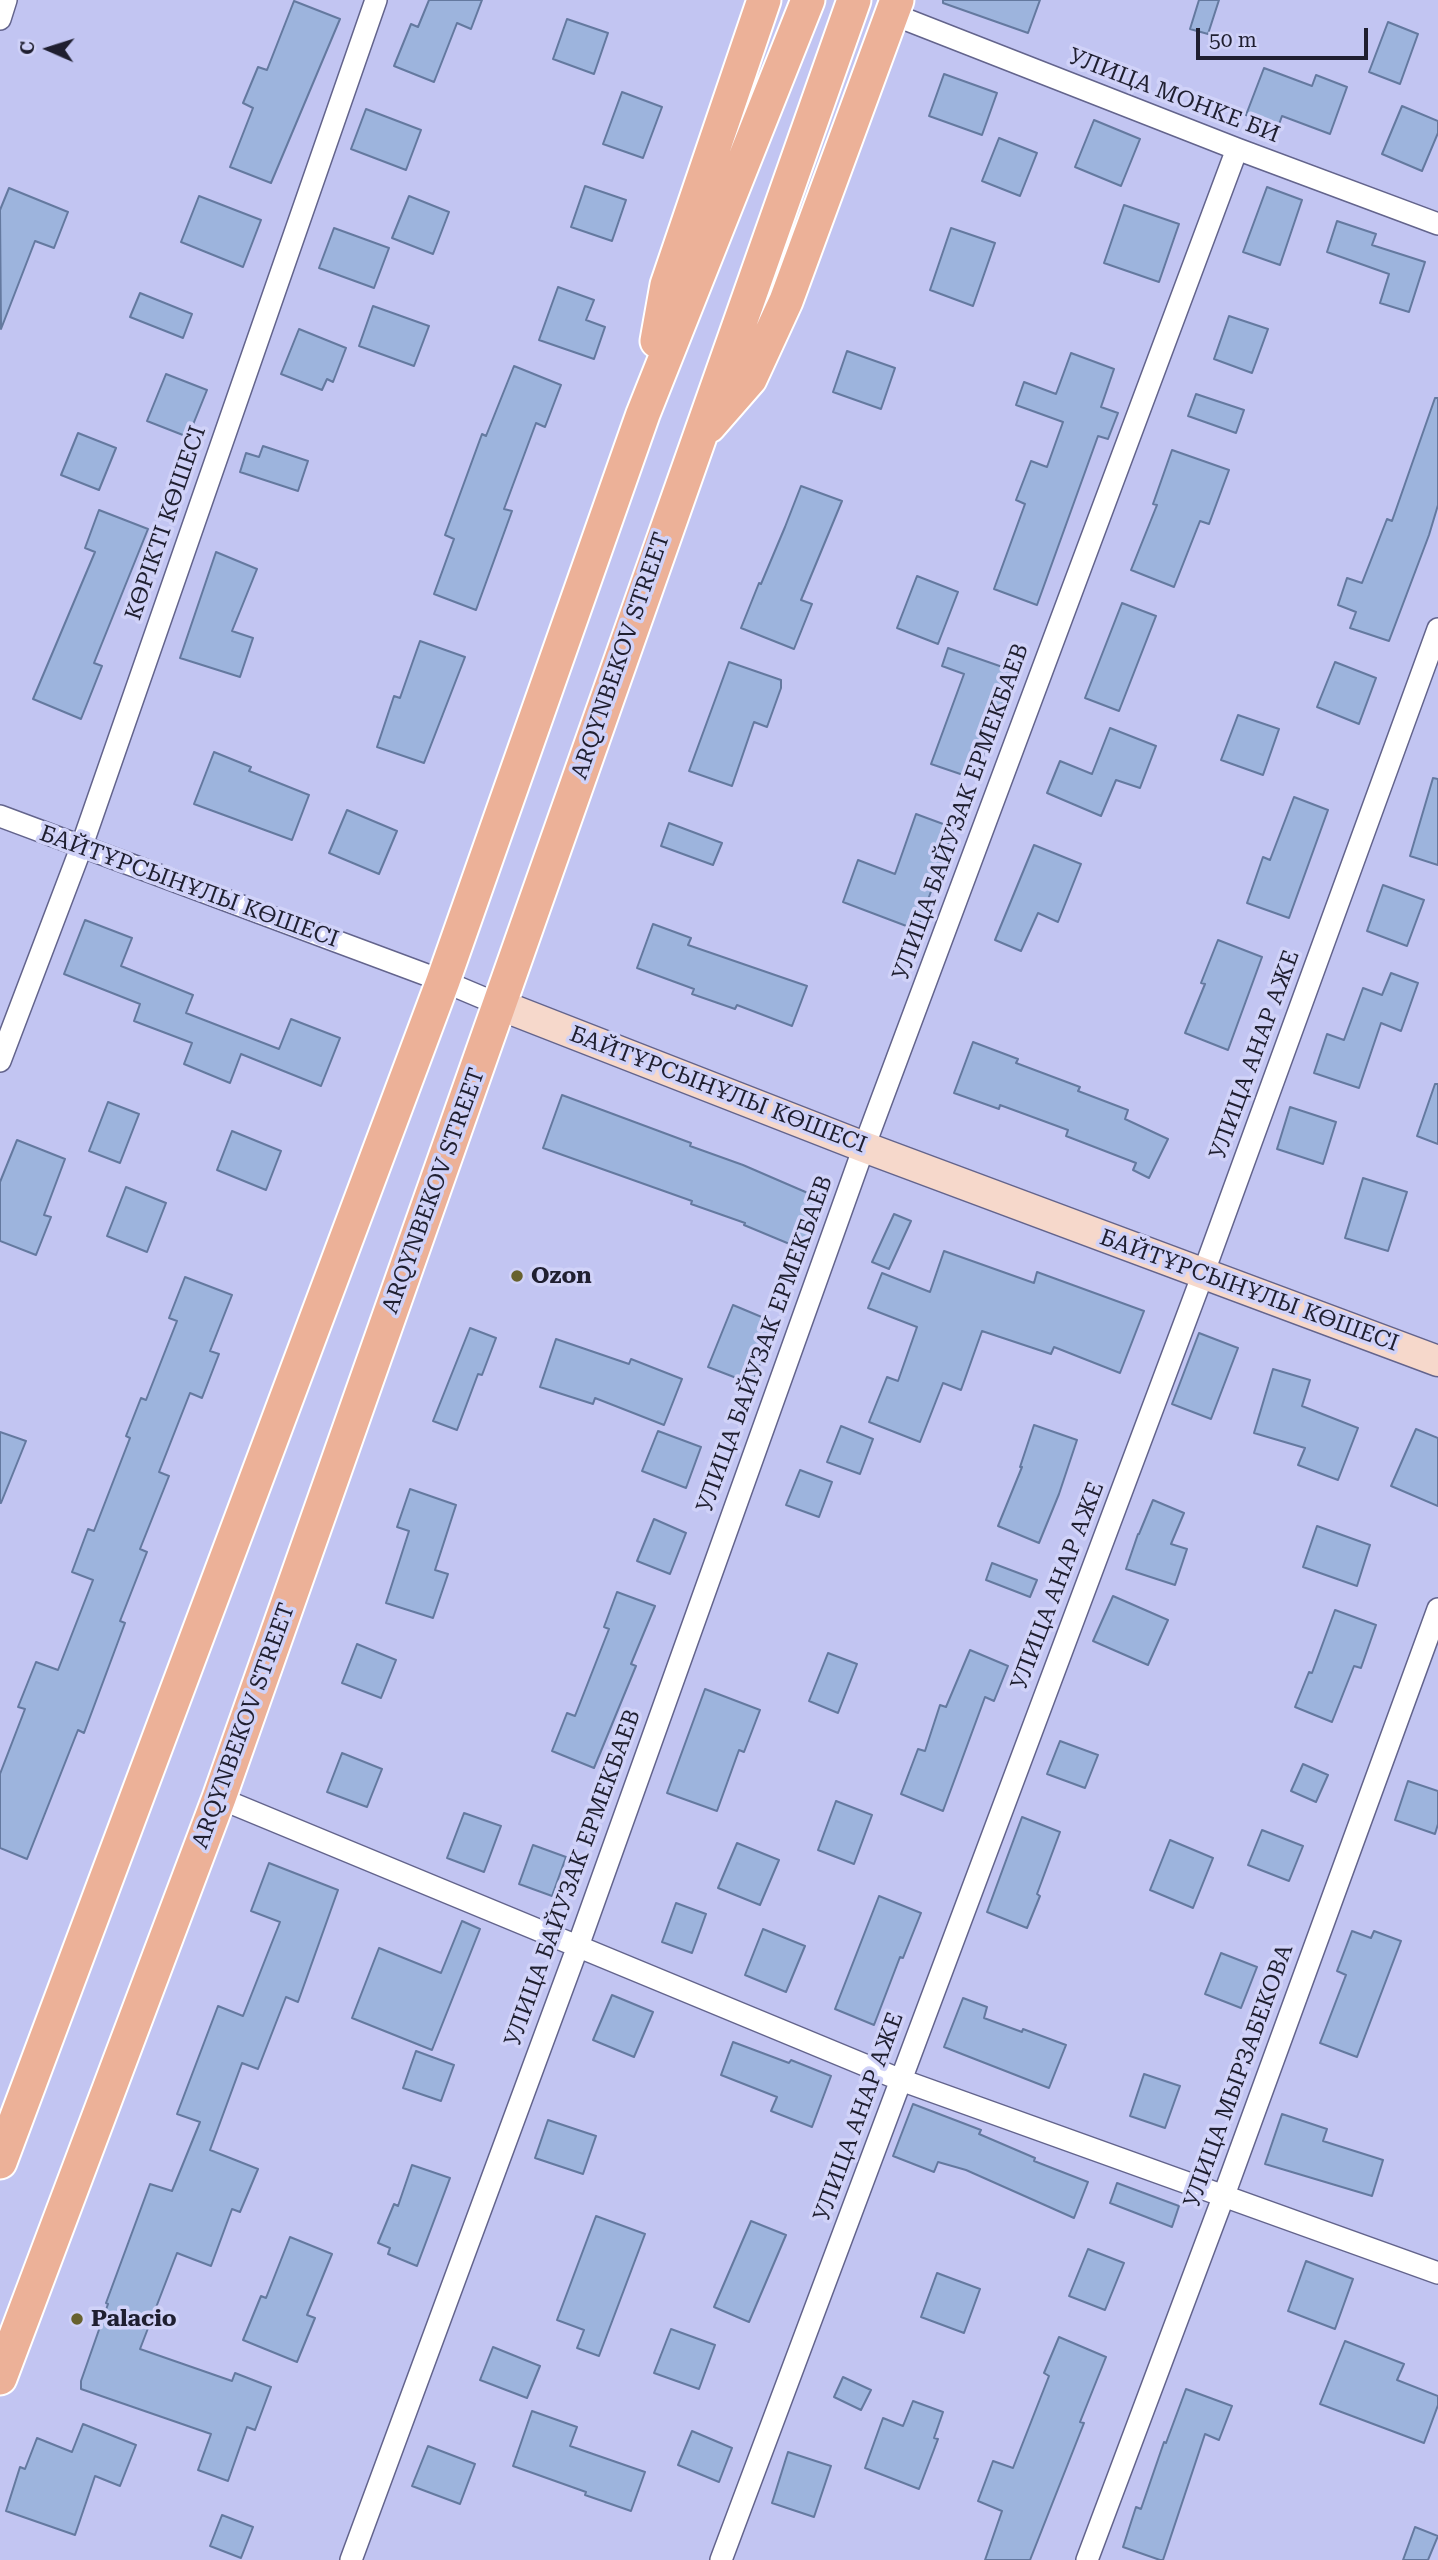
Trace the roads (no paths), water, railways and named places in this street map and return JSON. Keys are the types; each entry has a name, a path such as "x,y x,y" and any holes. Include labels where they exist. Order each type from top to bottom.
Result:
{"main road":[{"path":"643,414 667,285 764,0"},
{"path":"0,2162 443,981 643,414 808,0"},
{"name":"ARQYNBEKOV STREET","path":"0,2378 219,1798 500,1005 696,441 854,0"},
{"path":"696,441 750,379 781,312 895,7"},
{"name":"БАЙТҰРСЫНҰЛЫ КӨШЕСІ","path":"500,1005 864,1147 1438,1362"}],"street":[{"path":"0,19 6,0"},
{"name":"КӨРІКТІ КӨШЕСІ","path":"0,1061 81,848 376,0"},
{"name":"УЛИЦА МОНКЕ БИ","path":"895,7 1237,149 1438,224"},
{"name":"УЛИЦА БАЙУЗАК ЕРМЕКБАЕВ","path":"351,2560 578,1946 864,1147 1237,149"},
{"name":"УЛИЦА АНАР АЖЕ","path":"721,2560 1203,1274 1438,629"},
{"name":"БАЙТҰРСЫНҰЛЫ КӨШЕСІ","path":"0,816 443,981 500,1005"},
{"name":"УЛИЦА МЫРЗАБЕКОВА","path":"1087,2560 1224,2195 1438,1609"},
{"path":"219,1798 901,2080 1438,2273"}],"place":[{"name":"Ozon","path":"517,1276"},
{"name":"Palacio","path":"77,2319"}]}
